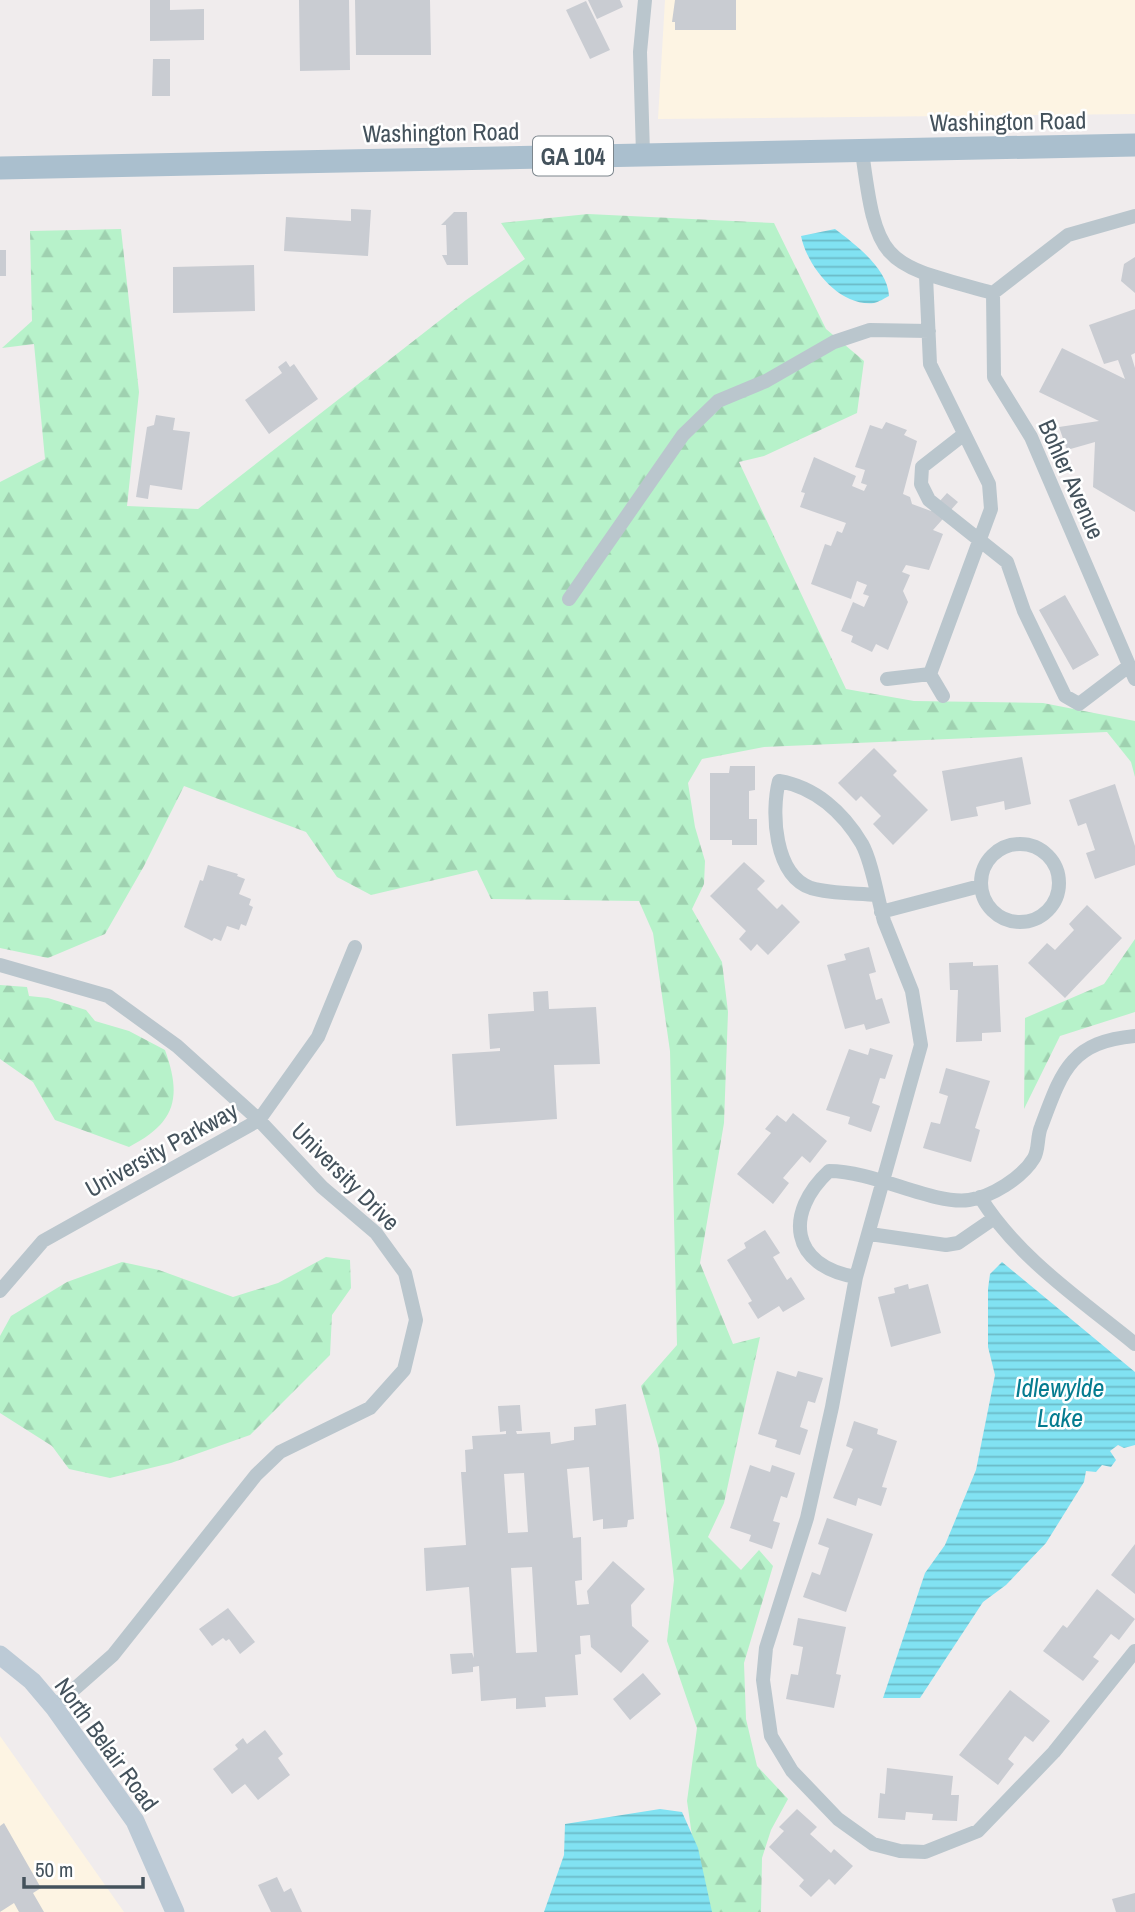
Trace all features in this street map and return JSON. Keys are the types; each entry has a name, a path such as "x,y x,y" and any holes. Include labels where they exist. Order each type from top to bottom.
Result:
{"main road":[{"name":"Washington Road","path":"0,168 1135,145"},
{"name":"North Belair Road","path":"0,1655 32,1682 54,1707 135,1821 175,1912"}],"street":[{"path":"643,154 640,52 645,0"},
{"path":"862,150 870,212 877,235 896,260 926,276 993,293 1068,235 1135,216"},
{"path":"926,276 930,364 989,484 991,509 930,674"},
{"name":"Bohler Avenue","path":"993,293 994,377 1031,437 1132,673"},
{"path":"569,599 683,435 718,401 766,382 834,342 870,330 929,331"},
{"path":"963,435 922,467 920,484 929,500 981,538 1007,562 1024,611 1065,696 1079,704 1132,673"},
{"path":"887,679 930,674"},
{"path":"930,674 943,696"},
{"path":"877,895 809,887 788,868 777,842 774,799 779,781 799,784 826,800 862,845 877,895 881,912 912,991 921,1045 856,1278 832,1408 807,1518 766,1648 763,1679 771,1736 792,1771 838,1819 873,1844 900,1851 925,1852 978,1831 1054,1752 1135,1651"},
{"path":"1007,845 1033,845 1053,861 1058,874 1056,899 1038,918 1026,922 1000,918 990,910 980,886 986,861 1007,845"},
{"path":"881,912 980,886"},
{"name":"University Parkway","path":"0,1291 43,1241 259,1120 318,1037 355,947"},
{"name":"University Drive","path":"0,965 108,996 177,1046 259,1120 323,1187 376,1233 405,1273 416,1320 404,1370 370,1408 280,1452 256,1475 113,1655 54,1707"},
{"path":"856,1278 836,1274 811,1260 800,1234 803,1206 814,1185 830,1171 853,1171 947,1199 967,1201 998,1193 1034,1157 1040,1129 1070,1061 1105,1039 1135,1036"},
{"path":"980,1198 993,1219 1022,1251 1135,1344"},
{"path":"870,1234 946,1245 958,1244 993,1219"}],"shaded area":[{"path":"665,0 1135,0 1135,114 658,119"},
{"path":"0,1736 124,1912 0,1912"}],"green space":[{"path":"588,214 774,223 826,329 864,361 857,413 764,456 739,462 846,689 914,701 1043,703 1135,721 1135,777 1131,762 1107,732 764,747 702,759 688,783 695,827 705,861 704,884 692,909 722,962 728,1012 724,1123 700,1263 733,1344 760,1337 724,1503 708,1537 741,1570 759,1550 773,1566 744,1663 746,1719 757,1766 788,1799 771,1830 762,1858 761,1912 703,1912 687,1801 697,1728 667,1641 674,1580 659,1449 641,1386 677,1345 670,1051 653,933 639,901 491,899 477,870 371,895 337,877 306,832 184,786 144,866 105,934 48,958 0,948 0,482 45,459 34,344 2,348 32,321 30,231 121,229 139,392 127,506 198,509 466,300 525,259 501,223"},
{"path":"1135,939 1135,1012 1060,1036 1024,1109 1025,1018 1104,984"},
{"path":"0,985 27,987 29,996 48,998 86,1010 95,1021 129,1031 165,1050 173,1082 171,1107 166,1118 145,1138 129,1147 55,1120 33,1082 0,1059"},
{"path":"326,1257 350,1260 351,1288 332,1315 330,1355 250,1435 171,1463 110,1478 69,1469 52,1446 0,1413 0,1336 11,1316 67,1282 122,1262 159,1270 233,1297 278,1283"}],"water":[{"path":"835,229 877,267 883,276 889,296 874,303 849,298 837,291 818,271 804,248 801,236"},
{"name":"Idlewylde Lake","path":"1002,1262 1135,1372 1135,1445 1124,1448 1118,1445 1110,1451 1116,1460 1111,1467 1102,1465 1096,1472 1086,1471 1084,1482 1046,1543 1006,1585 983,1602 920,1698 883,1698 925,1573 945,1545 976,1470 995,1375 988,1347 988,1289 990,1274"},
{"path":"660,1809 682,1812 698,1848 712,1912 544,1912 564,1855 565,1824"}],"building":[{"path":"150,0 170,0 170,10 204,9 204,40 150,41"},
{"path":"299,0 349,0 350,70 300,71"},
{"path":"355,0 430,0 431,55 356,55"},
{"path":"588,0 620,0 623,7 597,19"},
{"path":"675,0 736,0 736,30 675,30 675,22 672,22"},
{"path":"586,1 610,50 590,59 566,10"},
{"path":"153,59 170,59 170,96 152,96"},
{"path":"351,209 371,210 368,256 284,251 286,217 351,221"},
{"path":"454,212 467,212 468,265 447,265 442,255 447,255 446,225 441,225"},
{"path":"0,250 6,250 6,276 0,276"},
{"path":"1135,257 1135,293 1121,281 1124,264"},
{"path":"254,265 255,311 173,313 173,267"},
{"path":"1135,309 1135,353 1131,355 1135,368 1135,512 1093,487 1095,442 1067,450 1059,427 1099,421 1039,392 1062,348 1125,379 1118,360 1104,364 1089,325"},
{"path":"286,361 290,367 294,364 318,399 269,434 245,400 282,373 278,367"},
{"path":"156,415 175,418 173,430 190,432 182,490 150,485 148,499 136,497 147,427 154,425"},
{"path":"886,422 907,430 904,435 917,441 903,494 910,497 912,504 931,511 947,493 958,502 933,530 943,534 929,570 906,565 902,572 910,575 903,591 908,602 888,650 876,644 872,652 851,642 853,636 841,631 853,602 864,607 869,596 863,594 867,585 857,581 851,599 811,584 825,544 831,546 837,531 842,533 846,523 800,507 805,493 801,492 814,457 856,476 852,486 864,491 867,485 861,483 865,470 855,467 870,425 882,429"},
{"path":"1065,595 1099,655 1073,670 1039,610"},
{"path":"874,748 897,771 893,775 928,810 893,845 873,824 881,816 861,796 856,801 838,783"},
{"path":"1022,757 1031,804 1005,810 1004,801 976,807 978,816 951,821 942,771"},
{"path":"730,766 755,766 755,790 749,791 749,819 757,819 757,845 732,845 732,840 710,840 710,773 729,773"},
{"path":"1115,784 1135,846 1135,865 1095,879 1086,853 1095,850 1086,823 1078,826 1069,800"},
{"path":"744,862 765,881 757,889 777,909 782,904 800,922 768,955 757,944 751,951 739,939 746,931 710,896"},
{"path":"208,865 238,874 237,876 245,879 239,894 251,899 249,905 253,907 246,926 241,924 239,930 227,926 221,941 214,938 212,941 184,927"},
{"path":"1087,905 1122,938 1065,998 1028,963 1047,943 1055,950 1074,930 1069,924"},
{"path":"869,947 876,972 869,974 876,1000 882,998 890,1023 866,1030 864,1024 845,1029 827,965 846,960 844,954"},
{"path":"973,962 973,966 998,965 1001,1032 982,1033 982,1041 956,1042 958,990 950,990 949,963"},
{"path":"548,991 549,1009 596,1007 600,1064 554,1065 557,1119 456,1126 452,1054 500,1051 500,1048 490,1049 488,1014 534,1011 533,992"},
{"path":"870,1048 893,1055 885,1079 880,1078 872,1103 880,1106 871,1132 848,1124 850,1117 826,1110 849,1049 868,1055"},
{"path":"946,1068 990,1081 975,1128 980,1130 971,1162 923,1148 931,1122 940,1124 948,1096 939,1093"},
{"path":"793,1113 827,1141 810,1163 802,1156 783,1178 789,1183 773,1204 737,1174 771,1133 765,1129 777,1115 786,1122"},
{"path":"765,1230 780,1253 773,1257 787,1280 791,1277 805,1299 783,1312 779,1306 758,1319 748,1303 752,1301 727,1260 746,1248 744,1243"},
{"path":"908,1284 909,1289 928,1284 941,1333 891,1347 878,1297 895,1293 894,1288"},
{"path":"777,1371 796,1377 798,1371 823,1378 815,1403 808,1401 800,1427 808,1430 800,1455 775,1447 777,1440 758,1434"},
{"path":"626,1404 634,1519 628,1520 627,1527 603,1529 603,1519 593,1521 589,1467 567,1469 573,1538 581,1537 582,1580 575,1581 577,1605 589,1604 587,1591 613,1561 645,1589 631,1605 632,1626 649,1641 621,1673 591,1647 590,1635 580,1636 581,1654 575,1655 578,1695 545,1697 546,1707 516,1709 516,1698 481,1701 479,1666 473,1667 473,1672 452,1674 450,1654 472,1653 474,1658 469,1587 426,1591 424,1548 466,1545 461,1472 466,1472 465,1450 473,1449 472,1436 506,1434 506,1431 500,1432 498,1406 520,1405 522,1431 516,1431 517,1434 550,1432 551,1444 574,1440 574,1427 596,1425 595,1409","holes":["524,1473 528,1532 508,1533 504,1474","532,1567 537,1652 516,1653 511,1568"]},
{"path":"854,1421 878,1429 877,1434 897,1441 882,1487 887,1488 881,1506 858,1498 856,1506 833,1498 853,1449 846,1446"},
{"path":"750,1465 770,1472 772,1465 795,1473 787,1498 781,1496 773,1521 780,1523 772,1549 749,1541 751,1535 730,1528"},
{"path":"827,1518 873,1534 846,1612 803,1597 812,1572 820,1575 829,1548 818,1544"},
{"path":"1135,1544 1135,1594 1111,1575"},
{"path":"1097,1589 1135,1619 1119,1640 1111,1634 1093,1657 1099,1661 1083,1681 1043,1651 1063,1625 1067,1628"},
{"path":"228,1608 255,1642 240,1654 229,1639 226,1641 223,1638 212,1646 199,1629"},
{"path":"798,1618 846,1627 836,1674 841,1675 834,1708 786,1699 791,1674 798,1675 803,1647 793,1645"},
{"path":"643,1673 661,1694 630,1720 613,1699"},
{"path":"1010,1690 1050,1721 1033,1742 1025,1736 1008,1759 1014,1764 998,1785 959,1755"},
{"path":"265,1730 283,1754 278,1758 290,1775 258,1800 245,1784 232,1794 213,1769 238,1749 235,1745 243,1738 247,1744"},
{"path":"887,1768 953,1776 951,1795 959,1795 957,1821 932,1820 933,1814 906,1812 905,1820 878,1818 880,1793 885,1794"},
{"path":"797,1809 817,1827 810,1834 831,1853 834,1849 853,1866 835,1885 829,1879 811,1897 799,1886 804,1880 769,1847 784,1831 779,1827"},
{"path":"4,1823 41,1888 33,1893 44,1912 19,1912 14,1903 0,1912 0,1826"},
{"path":"277,1877 284,1892 291,1888 302,1912 271,1912 258,1885"},
{"path":"1135,1893 1135,1912 1116,1912 1112,1899"}]}
